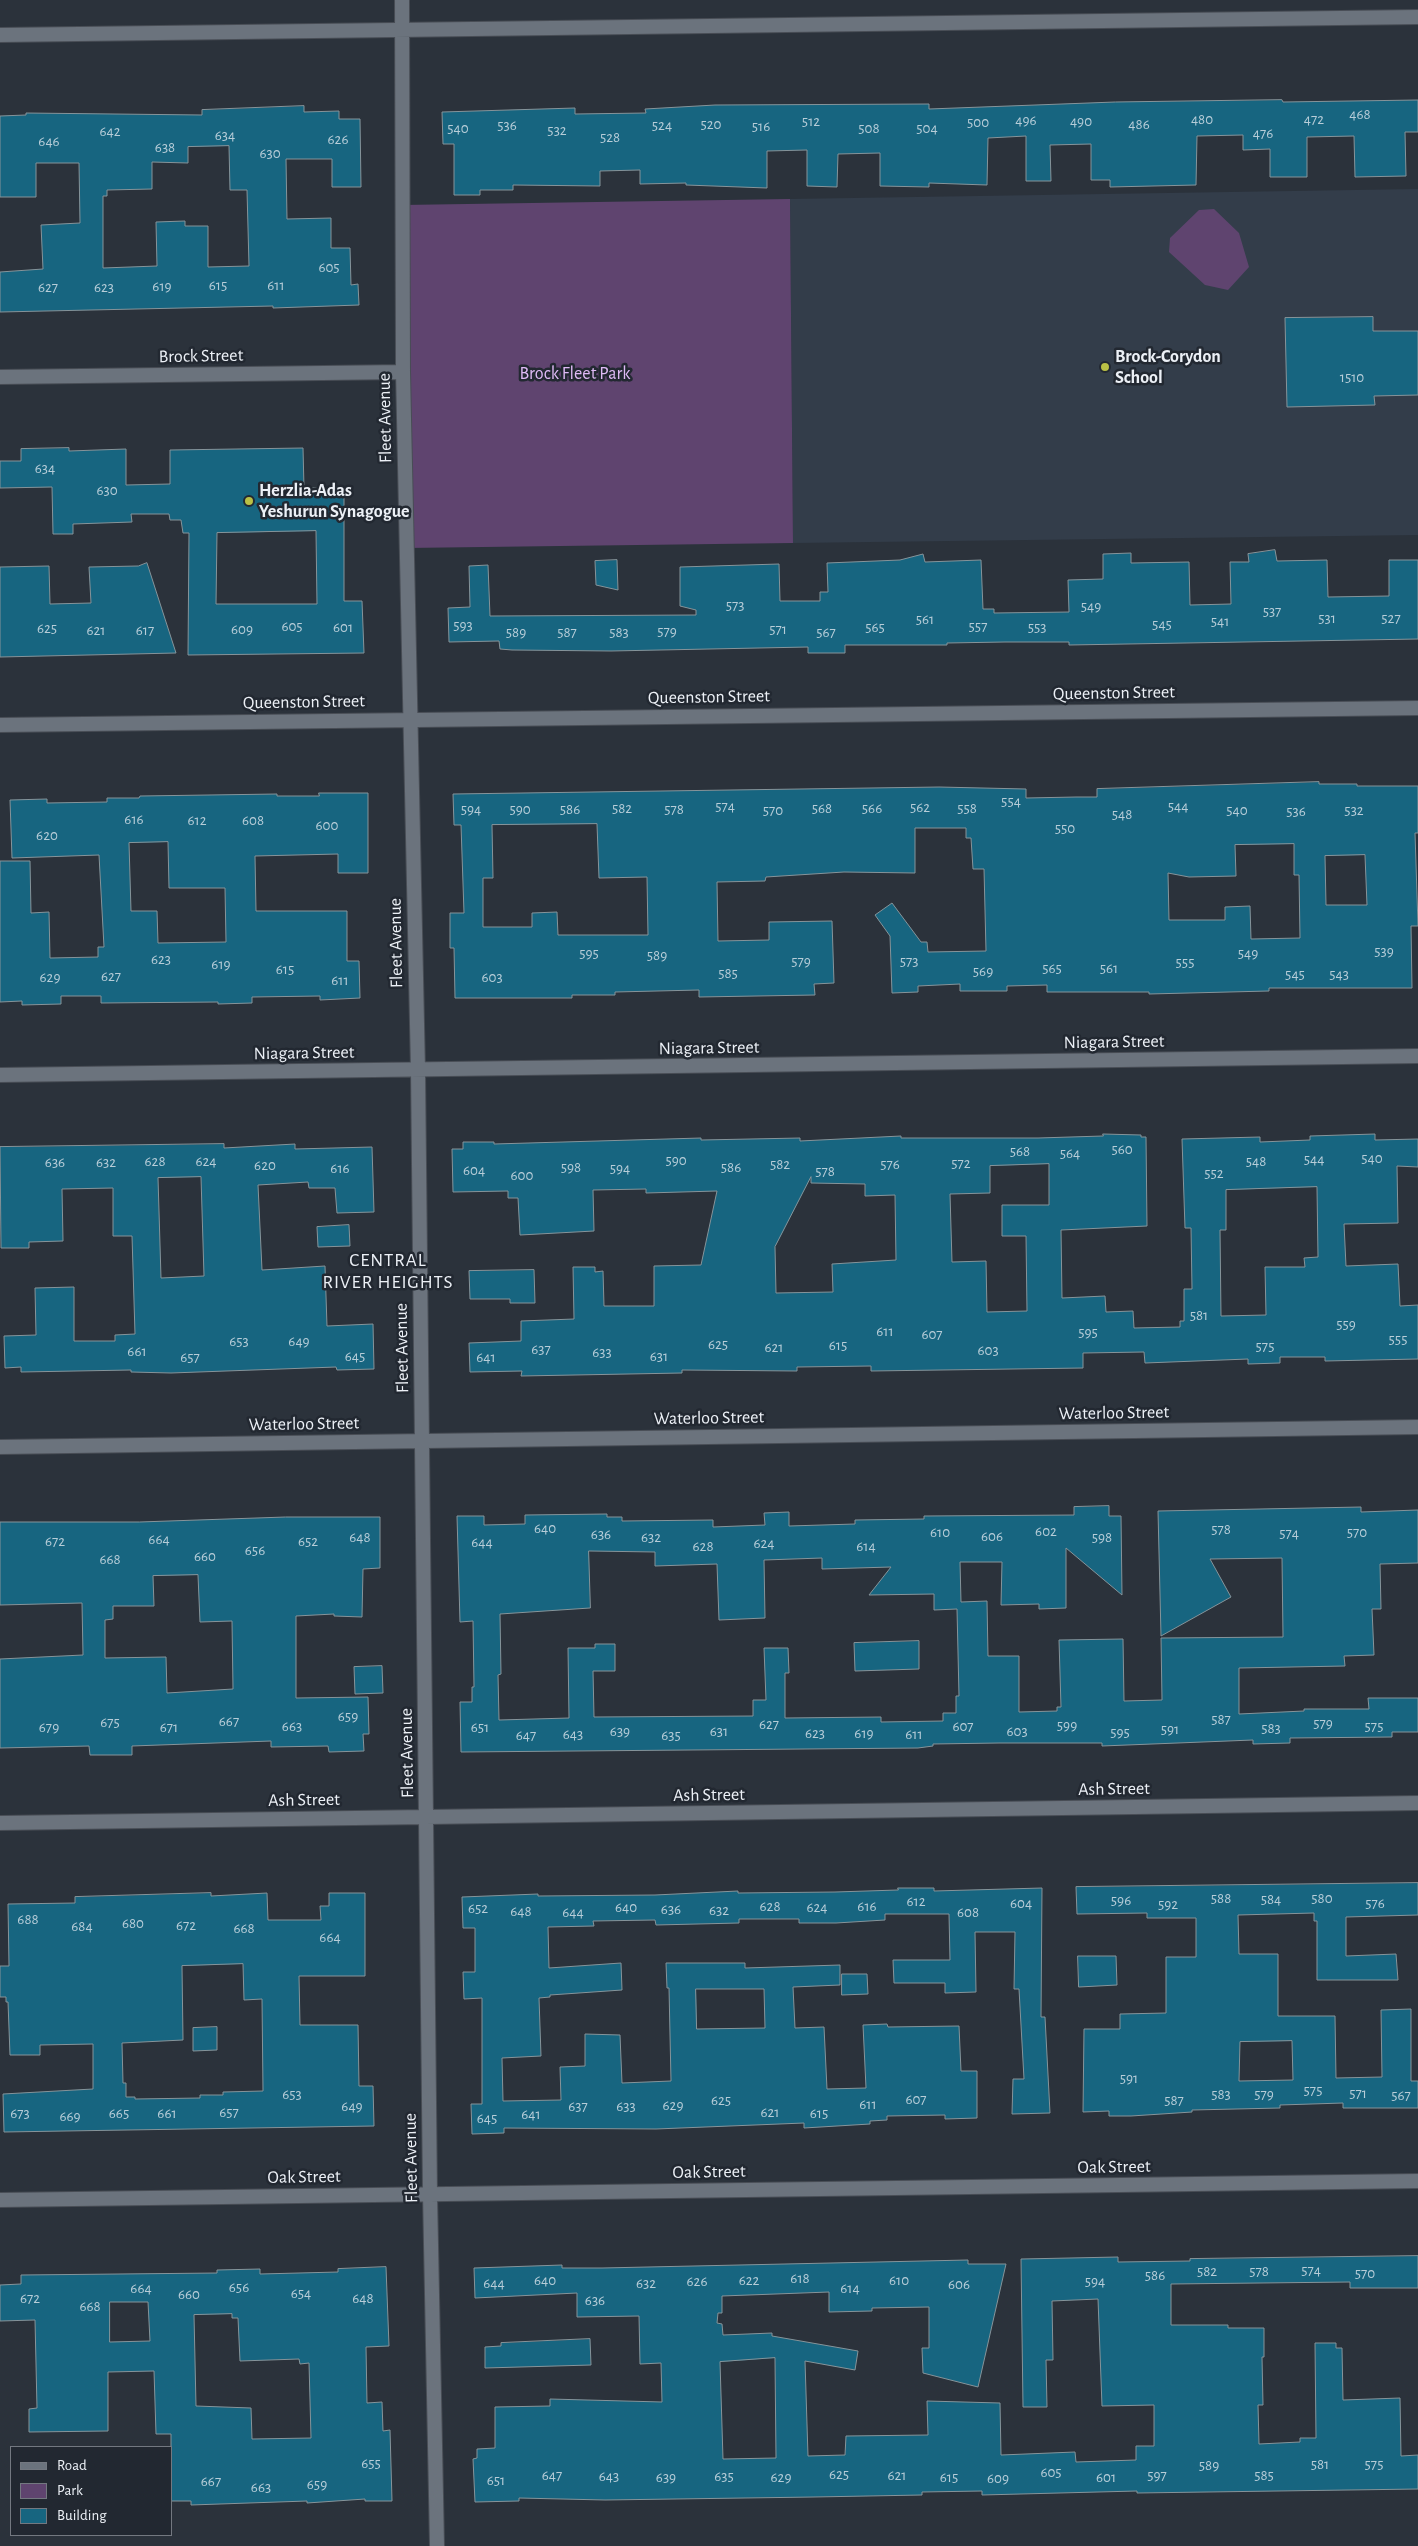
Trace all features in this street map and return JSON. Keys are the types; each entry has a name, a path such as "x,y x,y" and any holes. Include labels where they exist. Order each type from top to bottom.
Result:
{"street":[{"name":"Fleet Avenue","path":"402,0 403,372 418,1070 430,2194 437,2546"},
{"path":"0,35 1418,17"},
{"name":"Brock Street","path":"0,377 403,372"},
{"name":"Queenston Street","path":"0,725 1418,708"},
{"name":"Niagara Street","path":"0,1076 1418,1056"},
{"name":"Waterloo Street","path":"0,1447 1418,1427"},
{"name":"Ash Street","path":"0,1823 1418,1803"},
{"name":"Oak Street","path":"0,2200 1418,2181"}],"shaded area":[{"name":"Brock-Corydon School","path":"1418,189 1418,535 793,543 790,199"}],"green space":[{"name":"Brock Fleet Park","path":"790,199 793,543 406,548 402,205"},
{"path":"1214,209 1239,233 1249,267 1228,290 1205,285 1169,252 1170,238 1199,210"}],"building":[{"path":"1282,100 1283,102 1418,100 1418,132 1405,132 1406,176 1355,177 1354,136 1307,137 1307,177 1270,177 1270,149 1243,150 1243,135 1197,136 1196,185 1110,187 1110,180 1091,180 1091,144 1050,145 1051,181 1026,181 1026,136 988,138 987,185 929,183 929,187 880,186 880,153 838,154 837,187 807,186 807,150 767,151 767,188 686,185 686,183 640,184 640,170 600,171 600,186 513,185 513,190 480,190 480,195 454,195 454,144 443,144 442,112 575,108 575,114 646,113 645,109 715,105 929,104 929,109 1115,102"},
{"path":"304,106 304,112 339,111 339,119 360,119 361,187 332,187 332,159 286,159 287,219 331,218 331,248 350,248 351,285 358,284 359,305 0,312 0,272 43,269 41,225 80,223 79,163 36,163 36,197 0,197 0,116 26,115 26,113 202,115 202,110","holes":["229,146 230,190 247,190 249,266 208,267 208,226 185,226 185,221 156,222 157,266 103,268 103,196 107,196 107,190 152,189 152,162 188,163 188,147"]},
{"path":"1373,317 1373,331 1418,331 1418,395 1374,396 1375,405 1287,407 1285,318"},
{"path":"69,448 69,451 126,449 126,485 170,484 170,450 303,448 304,488 344,488 344,601 362,601 364,653 188,655 189,533 183,533 181,520 170,520 169,514 131,514 132,522 73,524 73,534 53,534 52,487 0,488 0,461 21,461 21,449","holes":["316,531 317,604 216,604 217,533"]},
{"path":"1275,550 1277,561 1327,560 1328,597 1389,596 1389,560 1418,560 1418,639 1069,645 1069,642 1005,642 947,643 947,645 845,645 845,653 808,653 808,647 611,651 512,650 500,649 499,641 449,642 448,608 470,607 469,566 488,565 490,616 696,615 696,610 680,606 680,567 779,564 780,601 820,601 820,592 828,592 827,563 900,560 923,554 925,562 981,560 983,609 994,609 994,613 1069,612 1068,580 1103,579 1103,554 1131,553 1131,563 1189,562 1190,605 1231,604 1230,562 1249,562 1248,554"},
{"path":"617,560 618,590 596,585 595,561"},
{"path":"147,563 176,653 0,657 0,567 49,566 50,604 91,603 89,567 138,566"},
{"path":"1319,782 1319,784 1357,784 1357,786 1418,786 1418,833 1415,833 1418,926 1411,926 1412,988 1269,988 1269,991 1149,994 1149,992 1047,992 1047,985 1007,986 1007,991 960,991 960,984 918,986 918,992 892,993 890,936 875,915 892,903 921,942 927,942 928,952 986,951 984,869 973,869 971,838 966,838 966,828 915,828 915,873 844,872 766,877 765,881 717,882 718,941 769,940 769,922 832,921 834,983 814,984 815,995 699,997 699,990 615,992 615,995 572,995 572,998 455,998 454,948 450,948 450,913 464,913 461,825 454,825 453,794 939,787 1026,789 1026,798 1097,797 1097,789","holes":["597,824 599,878 647,877 648,935 558,935 557,912 532,913 532,927 483,927 483,878 493,878 492,825","1294,844 1294,875 1299,875 1300,938 1251,939 1250,906 1225,907 1225,920 1169,920 1168,873 1189,877 1236,876 1235,845","1365,855 1367,905 1326,905 1325,856"]},
{"path":"319,793 368,793 368,873 338,873 338,854 255,856 256,911 347,911 347,961 359,961 360,998 320,1000 320,996 252,997 252,1003 218,1004 218,1002 101,1003 101,996 61,996 61,1004 22,1005 22,1001 0,1002 0,861 30,861 31,913 49,912 50,958 98,957 98,947 104,947 99,855 12,858 10,800 47,799 47,803 107,802 107,798 139,798 140,796 277,794 277,796 319,796","holes":["168,842 169,888 225,888 226,942 158,943 157,911 131,911 129,843"]},
{"path":"1103,1134 1141,1135 1141,1137 1146,1137 1147,1226 1061,1230 1062,1298 1105,1296 1106,1312 1133,1311 1134,1328 1180,1327 1180,1321 1184,1321 1184,1289 1192,1289 1191,1228 1185,1228 1182,1139 1260,1137 1260,1142 1310,1140 1310,1136 1375,1134 1375,1140 1418,1139 1418,1167 1397,1166 1398,1223 1344,1224 1346,1266 1398,1264 1400,1306 1418,1305 1418,1359 1325,1361 1325,1357 1280,1357 1280,1363 1248,1364 1248,1359 1145,1363 1144,1352 1083,1353 1083,1368 871,1371 871,1366 797,1367 797,1371 682,1370 682,1373 521,1376 522,1371 470,1372 469,1343 521,1341 521,1321 574,1319 573,1267 595,1267 595,1272 603,1271 604,1306 654,1306 654,1266 701,1265 717,1191 646,1193 646,1189 593,1190 594,1231 520,1235 518,1198 508,1198 508,1191 453,1192 452,1149 463,1149 463,1142 494,1142 494,1144 701,1138 701,1140 800,1138 800,1141 901,1136 901,1138 1038,1138 1103,1136","holes":["1049,1164 1049,1205 1002,1205 1002,1236 1026,1236 1027,1311 987,1312 986,1261 952,1262 950,1194 990,1193 990,1166","811,1177 811,1183 865,1184 865,1196 895,1195 896,1260 832,1264 833,1292 776,1293 775,1247","1317,1187 1318,1257 1304,1258 1305,1267 1265,1267 1266,1315 1221,1316 1220,1230 1226,1230 1226,1190"]},
{"path":"224,1144 224,1148 295,1144 295,1149 372,1147 374,1212 337,1213 335,1188 309,1188 308,1182 258,1185 262,1270 325,1266 327,1326 373,1324 374,1369 337,1370 336,1367 171,1373 131,1372 131,1370 21,1372 21,1367 5,1368 4,1336 36,1335 35,1288 74,1287 74,1341 115,1341 115,1335 135,1334 132,1236 113,1236 113,1188 62,1189 63,1241 29,1242 29,1248 1,1248 0,1147","holes":["201,1177 204,1276 161,1278 158,1178"]},
{"path":"349,1225 350,1246 318,1247 317,1227"},
{"path":"534,1270 535,1303 510,1303 510,1299 470,1299 469,1271"},
{"path":"1109,1506 1109,1516 1121,1516 1122,1595 1066,1548 1066,1608 1039,1609 1039,1604 1001,1605 1002,1562 960,1562 961,1602 987,1601 988,1656 1019,1656 1019,1712 1057,1711 1057,1707 1061,1707 1059,1640 1123,1639 1124,1701 1162,1700 1161,1638 1283,1637 1282,1558 1210,1559 1231,1597 1161,1636 1158,1511 1361,1507 1361,1512 1418,1510 1418,1563 1380,1564 1381,1609 1372,1609 1374,1655 1344,1656 1345,1666 1239,1668 1239,1714 1304,1711 1304,1709 1369,1709 1368,1698 1418,1698 1418,1732 1392,1732 1392,1737 1290,1738 1290,1743 1253,1744 1253,1740 1102,1746 1102,1743 999,1743 933,1744 933,1746 918,1748 461,1752 460,1702 472,1702 472,1687 474,1687 473,1621 460,1622 457,1516 484,1516 484,1525 525,1524 525,1515 607,1514 607,1517 622,1517 622,1521 713,1520 713,1527 765,1525 764,1513 789,1512 789,1526 855,1524 855,1520 924,1519 924,1516 1074,1515 1074,1507","holes":["589,1551 655,1552 655,1566 717,1564 719,1620 765,1618 764,1560 822,1558 822,1569 891,1567 869,1595 934,1594 934,1610 957,1609 959,1696 956,1696 956,1713 943,1713 943,1721 881,1722 881,1717 785,1718 785,1673 789,1673 788,1648 764,1648 766,1700 753,1700 753,1716 594,1717 593,1671 615,1671 615,1644 595,1644 595,1648 568,1648 569,1718 499,1720 498,1675 501,1674 500,1614 590,1608"]},
{"path":"286,1517 380,1517 380,1568 363,1569 362,1617 334,1616 334,1614 296,1616 296,1698 368,1697 369,1734 363,1734 364,1751 329,1752 328,1746 271,1747 271,1741 132,1746 132,1755 90,1755 89,1746 0,1748 0,1659 83,1655 82,1603 0,1605 0,1522 139,1522","holes":["198,1575 200,1622 232,1621 233,1689 167,1693 166,1657 105,1658 105,1620 113,1619 113,1606 154,1606 153,1576"]},
{"path":"919,1641 919,1669 855,1671 854,1643"},
{"path":"382,1666 383,1693 355,1694 354,1667"},
{"path":"1418,1883 1418,1915 1346,1917 1346,1956 1396,1954 1398,1980 1317,1980 1317,1921 1314,1921 1314,1913 1238,1915 1239,1954 1278,1954 1278,2016 1335,2016 1336,2078 1382,2077 1381,2010 1411,2009 1411,2081 1418,2081 1418,2108 1343,2108 1343,2103 1280,2105 1280,2108 1192,2110 1192,2112 1131,2116 1109,2116 1109,2111 1083,2112 1084,2029 1120,2029 1120,2014 1166,2013 1166,1957 1196,1957 1196,1918 1147,1918 1147,1913 1077,1914 1076,1887","holes":["1292,2041 1293,2080 1239,2081 1240,2042"]},
{"path":"898,1888 934,1888 934,1891 1042,1888 1041,2017 1045,2017 1050,2113 1012,2114 1013,2079 1024,2079 1019,1989 1014,1989 1015,1932 975,1932 976,1992 945,1993 945,1983 894,1983 893,1960 950,1960 949,1914 885,1914 885,1920 836,1923 799,1923 799,1919 739,1919 739,1923 656,1925 655,1920 593,1921 594,1926 548,1927 549,1968 621,1963 622,1990 550,1995 550,1997 539,1998 541,2056 502,2058 503,2101 561,2100 560,2067 585,2066 585,2034 620,2035 622,2083 671,2081 669,1988 667,1988 666,1963 745,1963 745,1968 840,1965 840,1985 793,1987 795,2028 824,2027 827,2089 866,2088 863,2025 887,2024 888,2027 959,2026 961,2071 977,2071 977,2118 945,2119 945,2115 887,2116 887,2120 870,2121 870,2124 804,2128 804,2123 656,2129 504,2128 504,2133 472,2134 471,2104 482,2104 482,1998 464,1999 463,1972 475,1972 475,1928 463,1928 462,1897 538,1894 538,1896 655,1895 738,1891 738,1893 898,1890","holes":["696,1989 764,1989 765,2028 697,2029"]},
{"path":"211,1893 211,1896 267,1893 268,1920 321,1920 320,1906 329,1906 329,1893 365,1893 365,1976 299,1976 300,2025 358,2025 359,2086 373,2086 374,2126 4,2132 3,2094 93,2089 93,2044 40,2045 40,2055 10,2055 8,2002 6,2002 6,1997 0,1997 0,1966 9,1966 8,1904 75,1903 75,1897","holes":["243,1964 244,2000 262,1999 263,2091 223,2092 223,2095 200,2095 200,2098 135,2099 135,2097 126,2097 126,2083 123,2083 122,2043 183,2040 182,1966"]},
{"path":"1078,1956 1116,1956 1117,1985 1079,1987"},
{"path":"842,1974 867,1974 868,1994 842,1995"},
{"path":"217,2027 217,2050 193,2051 193,2028"},
{"path":"1418,2256 1418,2288 1350,2288 1350,2282 1171,2284 1171,2325 1228,2325 1228,2328 1264,2328 1264,2357 1262,2357 1263,2405 1258,2405 1259,2444 1300,2442 1300,2438 1316,2438 1315,2343 1336,2343 1336,2348 1342,2348 1343,2400 1400,2398 1401,2456 1418,2455 1418,2489 1137,2493 1137,2491 982,2495 982,2491 922,2492 922,2495 814,2497 605,2500 519,2498 519,2501 475,2502 473,2459 477,2458 477,2449 495,2448 495,2407 550,2406 550,2399 662,2402 661,2363 640,2364 639,2316 577,2317 577,2293 475,2298 474,2268 562,2265 562,2268 602,2268 968,2260 968,2264 1006,2264 978,2387 923,2373 922,2348 929,2348 929,2307 872,2308 872,2311 829,2312 829,2292 722,2296 722,2313 718,2313 717,2323 722,2324 723,2335 772,2333 772,2336 858,2351 855,2370 805,2361 808,2456 845,2455 846,2436 928,2435 927,2401 1000,2403 1001,2455 1075,2452 1076,2462 1136,2460 1136,2446 1154,2446 1154,2405 1102,2406 1098,2299 1052,2301 1053,2360 1046,2360 1047,2407 1023,2407 1021,2259 1118,2257 1118,2262 1190,2261 1190,2259","holes":["775,2358 776,2458 723,2459 720,2362"]},
{"path":"386,2267 389,2346 366,2347 367,2403 382,2402 383,2431 390,2430 392,2501 365,2501 365,2499 307,2503 307,2501 191,2505 191,2501 172,2501 171,2434 156,2434 154,2371 108,2372 108,2431 29,2432 29,2409 37,2408 35,2320 0,2321 0,2285 21,2284 21,2275 217,2273 217,2270 260,2269 260,2274 338,2272 338,2269","holes":["110,2302 148,2302 150,2341 110,2342","232,2314 232,2318 238,2318 240,2361 299,2359 300,2364 309,2363 311,2438 252,2439 251,2408 196,2406 194,2315"]},
{"path":"590,2339 591,2365 485,2368 485,2347 501,2346 501,2343"}],"place":[{"name":"Brock-Corydon School","path":"1105,367"},
{"name":"Herzlia-Adas Yeshurun Synagogue","path":"249,501"}],"district":[{"name":"CENTRAL RIVER HEIGHTS","path":"388,1271"}]}
